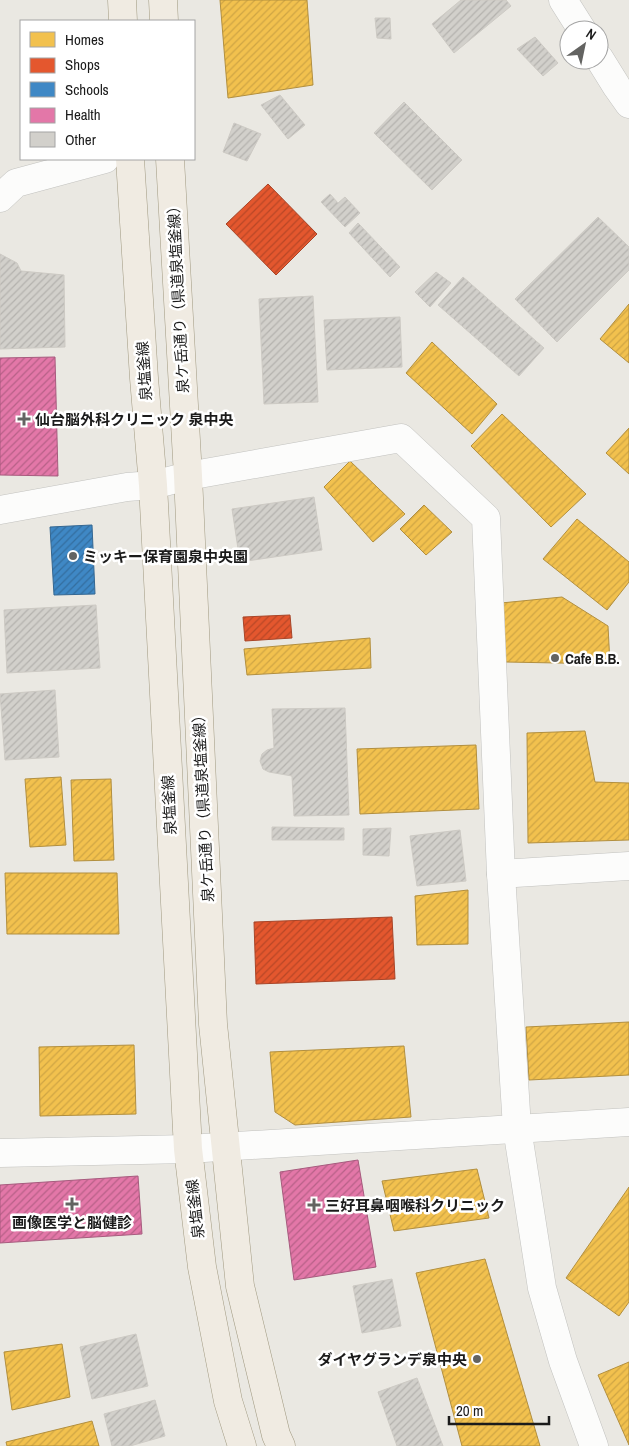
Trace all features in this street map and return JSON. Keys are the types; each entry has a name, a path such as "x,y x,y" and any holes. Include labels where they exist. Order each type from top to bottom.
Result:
{"main road":[{"path":"122,0 123,20"},
{"path":"163,0 164,20"},
{"name":"泉塩釜線","path":"130,160 153,485 188,1149 202,1268 228,1400 242,1446"},
{"name":"泉ケ岳通り（県道泉塩釜線）","path":"170,160 188,476 213,1024 240,1286 280,1446"}],"street":[{"path":"563,0 576,20"},
{"path":"606,70 629,104"},
{"path":"0,198 16,183 101,160"},
{"path":"0,510 127,487 153,485 188,476 401,438 486,518 501,874 517,1128 542,1288 563,1361 594,1446"},
{"path":"501,874 629,866"},
{"path":"0,1153 188,1149 629,1122"}],"building: Homes":[{"path":"220,0 307,0 313,85 228,98"},
{"path":"629,304 629,363 600,339"},
{"path":"432,342 497,404 472,434 406,373"},
{"path":"502,414 586,494 551,527 471,446"},
{"path":"629,428 629,474 606,453"},
{"path":"350,461 405,514 373,542 324,487"},
{"path":"424,505 452,532 426,555 400,529"},
{"path":"577,519 629,562 629,582 607,610 543,559"},
{"path":"562,597 608,626 610,664 505,662 501,603"},
{"path":"370,638 371,668 247,675 244,649"},
{"path":"585,731 595,782 629,783 629,840 528,843 527,733"},
{"path":"476,745 479,809 360,814 357,749"},
{"path":"61,777 66,845 30,847 25,779"},
{"path":"111,779 114,860 74,861 71,780"},
{"path":"5,873 117,873 119,934 7,934"},
{"path":"468,890 468,944 417,945 415,896"},
{"path":"629,1022 629,1075 529,1080 526,1027"},
{"path":"134,1045 136,1114 40,1116 39,1047"},
{"path":"404,1046 411,1117 295,1125 275,1112 270,1052"},
{"path":"477,1169 489,1218 394,1231 382,1181"},
{"path":"629,1187 629,1302 619,1316 566,1278"},
{"name":"ダイヤグランデ泉中央","path":"485,1259 540,1446 462,1446 416,1273"},
{"path":"62,1344 70,1397 12,1410 4,1352"},
{"path":"629,1362 629,1445 598,1375"},
{"path":"92,1421 99,1446 7,1446 6,1442"}],"building: Shops":[{"path":"268,184 317,234 276,275 226,224"},
{"path":"290,615 292,638 245,641 243,617"},
{"path":"392,917 395,979 256,984 254,922"}],"building: Schools":[{"path":"92,525 95,594 54,595 50,527"}],"building: Health":[{"path":"55,357 58,476 0,475 0,358"},
{"path":"358,1160 376,1267 294,1280 280,1172"},
{"path":"138,1176 142,1234 0,1243 0,1185"}],"building: Other":[{"path":"461,0 506,0 511,6 454,53 432,24"},
{"path":"375,18 390,18 391,39 377,38"},
{"path":"535,37 558,63 543,76 517,49"},
{"path":"280,95 305,125 288,139 261,105"},
{"path":"404,102 462,160 432,190 374,133"},
{"path":"234,123 261,134 247,161 223,152"},
{"path":"330,194 338,203 345,197 360,213 345,227 321,202"},
{"path":"598,217 629,247 629,270 557,342 515,299"},
{"path":"358,223 400,267 390,277 349,233"},
{"path":"0,254 17,263 21,271 64,275 65,347 0,349"},
{"path":"436,272 451,283 430,307 415,292"},
{"path":"463,277 544,348 519,376 438,305"},
{"path":"313,296 318,402 264,404 259,299"},
{"path":"400,317 402,367 327,370 324,320"},
{"path":"314,497 322,550 240,562 232,509"},
{"path":"96,605 100,668 7,673 4,610"},
{"path":"55,690 59,757 5,760 0,694"},
{"path":"345,708 349,815 294,816 292,776 269,772 263,769 260,761 262,754 274,748 272,709"},
{"path":"272,827 344,828 344,840 272,840"},
{"path":"391,828 389,856 363,855 363,829"},
{"path":"460,830 466,881 417,886 410,836"},
{"path":"392,1279 401,1326 362,1333 353,1286"},
{"path":"136,1334 148,1386 92,1399 80,1347"},
{"path":"417,1378 443,1446 397,1446 378,1392"},
{"path":"155,1400 165,1436 130,1446 112,1446 104,1414"}],"place":[{"name":"仙台脳外科クリニック 泉中央","path":"24,419"},
{"name":"ミッキー保育園泉中央園","path":"73,556"},
{"name":"Cafe B.B.","path":"555,658"},
{"name":"画像医学と脳健診","path":"72,1204"},
{"name":"三好耳鼻咽喉科クリニック","path":"314,1205"},
{"name":"ダイヤグランデ泉中央","path":"477,1359"}]}
